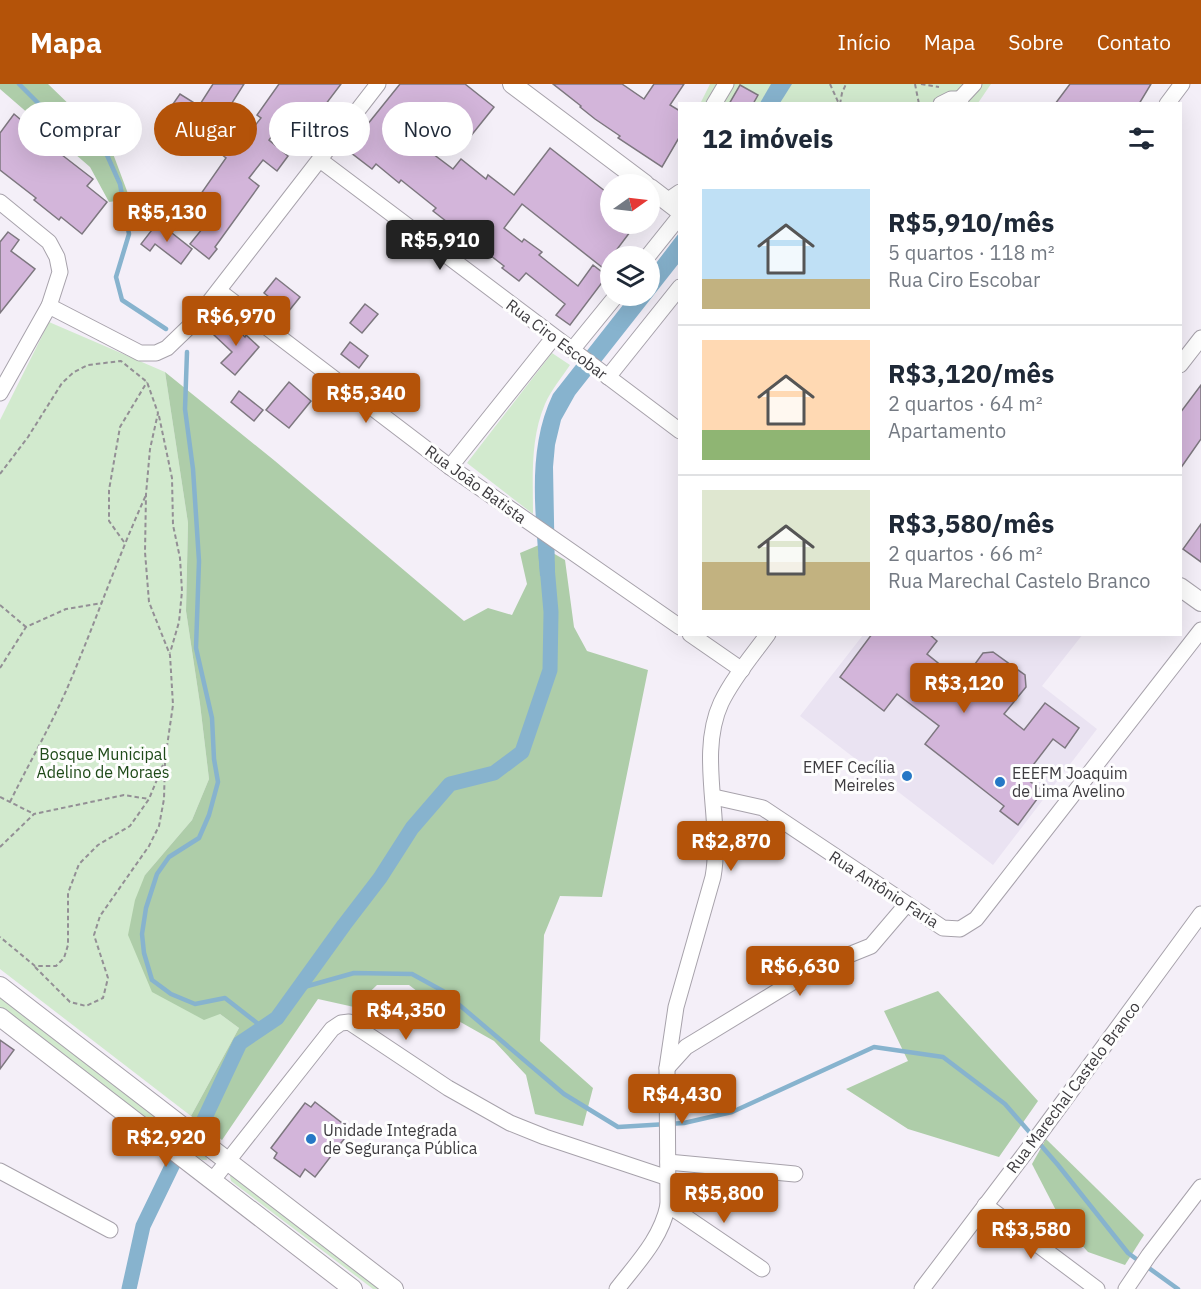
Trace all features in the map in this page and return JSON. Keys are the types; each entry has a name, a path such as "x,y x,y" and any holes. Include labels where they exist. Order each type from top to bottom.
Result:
{"street":[{"path":"49,306 140,353 156,353 167,348 186,332 219,291 378,84"},
{"path":"512,84 632,174"},
{"path":"715,102 726,84"},
{"path":"945,102 951,99 961,101 974,84"},
{"path":"1168,102 1182,84"},
{"name":"Rua Ciro Escobar","path":"320,160 678,430"},
{"path":"660,193 675,201"},
{"path":"0,202 49,242 57,257 60,272 49,306 0,393"},
{"path":"656,246 678,218"},
{"path":"603,374 678,289"},
{"name":"Rua João Batista","path":"219,291 450,466 678,626"},
{"path":"576,353 609,306"},
{"path":"450,466 554,337"},
{"path":"1182,362 1201,338"},
{"path":"1182,588 1201,602"},
{"name":"Rua Antônio Faria","path":"714,797 763,808 943,928 960,929 976,919 1201,630"},
{"path":"693,636 741,670"},
{"path":"617,1289 649,1249 664,1222 668,1205 667,1068 676,1008 714,877 717,856 711,754 715,723 721,703 741,670 766,636"},
{"path":"667,1068 686,1047 814,969 871,946 906,905"},
{"name":"Rua Marechal Castelo Branco","path":"922,1289 1030,1147 1201,914"},
{"path":"0,986 394,1289"},
{"path":"0,1017 353,1289"},
{"path":"212,1181 332,1029 341,1023 349,1022 448,1088 510,1123 668,1178"},
{"path":"668,1162 795,1174"},
{"path":"0,1171 110,1230"},
{"path":"1126,1289 1201,1187"},
{"path":"668,1205 762,1269"},
{"path":"985,1205 1097,1289"}],"path":[{"path":"830,84 839,102"},
{"path":"840,102 846,84"},
{"path":"915,84 919,102"},
{"path":"921,84 939,87"},
{"path":"0,474 28,437 62,383 74,372 88,365 120,361 147,382 164,436 172,478 173,525 180,558 182,591 179,622 170,655"},
{"path":"124,543 109,521 109,490 120,427 147,382"},
{"path":"0,940 35,966 70,1002 86,1006 103,998 108,978 94,935 100,916 149,846 159,826 164,799 165,760 173,705 170,655 149,602 145,552 146,494 150,449 158,413"},
{"path":"10,802 65,693 103,603 124,543 146,494"},
{"path":"0,668 26,627 66,609 103,603"},
{"path":"0,604 26,627"},
{"path":"35,966 56,966 64,958 68,945 68,893 78,864 98,845 130,826 149,799 165,760"},
{"path":"0,847 34,814 124,795 149,799"},
{"path":"0,797 34,814"}],"shaded area":[{"name":"EEEFM Joaquim de Lima Avelino","path":"862,636 1081,636 1042,686 1097,729 993,865 800,716"}],"green space":[{"path":"0,84 48,84 67,102 18,102 18,105 0,89"},
{"path":"710,84 991,84 979,102 701,102"},
{"path":"77,156 114,156 130,199 109,202 90,167"},
{"name":"Bosque Municipal Adelino de Moraes","path":"49,322 165,372 188,523 186,611 209,779 192,820 145,875 220,1014 239,1028 191,1116 0,969 0,420"},
{"path":"552,353 570,365 547,399 540,417 533,458 533,514 467,463"},
{"path":"165,372 275,461 464,621 488,608 512,615 527,584 520,553 539,545 565,560 574,627 587,651 648,670 602,897 560,896 544,935 540,1041 593,1088 583,1126 535,1114 526,1075 494,1041 448,1015 409,985 377,985 354,1007 318,999 222,1140 191,1116 239,1028 220,1014 204,1020 152,992 128,935 135,900 145,875 192,820 209,779 186,611 188,523"},
{"path":"938,991 1038,1101 999,1157 908,1129 846,1089 908,1061 884,1011"},
{"path":"0,998 206,1155 207,1160 202,1160 0,1007"},
{"path":"1046,1139 1144,1235 1125,1265 1088,1252 1063,1224 1032,1164"},
{"path":"230,1176 236,1176 383,1289 373,1289 231,1181"}],"water":[{"path":"771,84 792,84 781,102 761,102"},
{"path":"678,234 678,264 660,287 660,258"},
{"path":"622,306 645,306 575,395 561,420 553,467 555,574 540,576 535,507 536,460 539,438 553,394"}],"building":[{"path":"213,84 244,84 233,102 202,102"},
{"path":"279,84 341,84 327,102 269,102 269,156 288,156 277,171 263,160 249,178 259,186 215,247 217,249 209,259 190,244 203,228 191,219 196,212 191,208 226,158 224,156 257,156 257,123 261,118 257,115"},
{"path":"400,84 465,84 494,107 473,133 473,102 386,102"},
{"path":"553,84 622,84 644,99 654,84 684,84 670,105 678,110 678,139 662,167 618,138 620,136"},
{"path":"1070,84 1151,84 1140,102 1056,102"},
{"path":"740,85 758,95 754,102 730,102"},
{"path":"180,94 193,102 174,102"},
{"path":"382,106 382,156 436,156 453,169 461,159 486,179 488,175 514,195 550,148 600,187 600,234 628,234 620,246 600,246 600,266 522,204 504,228 522,242 524,239 542,252 539,255 578,286 593,265 600,270 600,285 570,325 556,315 565,304 526,273 519,281 502,268 504,266 433,211 436,208 401,180 399,183 376,164 372,169 355,156 370,156 370,121"},
{"path":"14,114 18,117 18,156 63,156 93,179 87,186 107,202 82,234 61,217 59,220 34,200 36,198 0,170 0,133"},
{"path":"158,222 192,249 181,264 155,244 150,251 141,244"},
{"path":"8,232 19,240 11,251 35,269 0,313 0,242"},
{"path":"276,278 300,297 288,312 264,293"},
{"path":"365,304 378,314 362,333 350,323"},
{"path":"228,321 259,347 235,375 221,363 232,352 214,335"},
{"path":"350,342 368,356 359,368 341,354"},
{"path":"289,382 311,401 289,428 266,410"},
{"path":"1201,385 1201,439 1182,466 1182,410"},
{"path":"239,391 263,410 254,421 231,402"},
{"path":"1201,524 1201,562 1183,549"},
{"name":"EEEFM Joaquim de Lima Avelino","path":"871,636 931,636 937,641 927,654 962,682 983,653 993,652 1025,675 1026,687 1004,714 1024,730 1045,703 1079,728 1065,748 1053,739 1024,777 1043,791 1018,825 1000,811 1004,806 925,744 939,726 897,694 884,711 840,677"},
{"path":"0,1040 14,1050 0,1069"},
{"name":"Unidade Integrada de Segurança Pública","path":"315,1102 351,1130 315,1177 305,1169 300,1177 274,1158 277,1153 271,1148 305,1103 311,1107"}],"waterway":[{"path":"19,84 50,115 73,123 102,144 120,184 129,234 116,277 122,300 166,329"},
{"path":"187,352 185,409 193,469 199,561 196,648 212,718 214,759 218,782 209,815 199,838 169,857 157,874 146,908 142,934 144,953 152,980 171,994 195,1004 225,998 257,1023 257,1031"},
{"path":"201,1126 240,1043 277,1018 380,878 412,828 450,784 494,773 522,752 550,670 551,612 546,555"},
{"path":"297,989 354,973 412,974 443,991 564,1094 618,1127 684,1123 732,1112 874,1047 943,1057 1005,1104 1058,1165 1128,1253 1178,1289"},
{"path":"129,1289 143,1226 174,1162"}],"place":[{"name":"EMEF Cecília Meireles","path":"907,776"},
{"name":"EEEFM Joaquim de Lima Avelino","path":"1000,782"},
{"name":"Unidade Integrada de Segurança Pública","path":"311,1139"}]}
